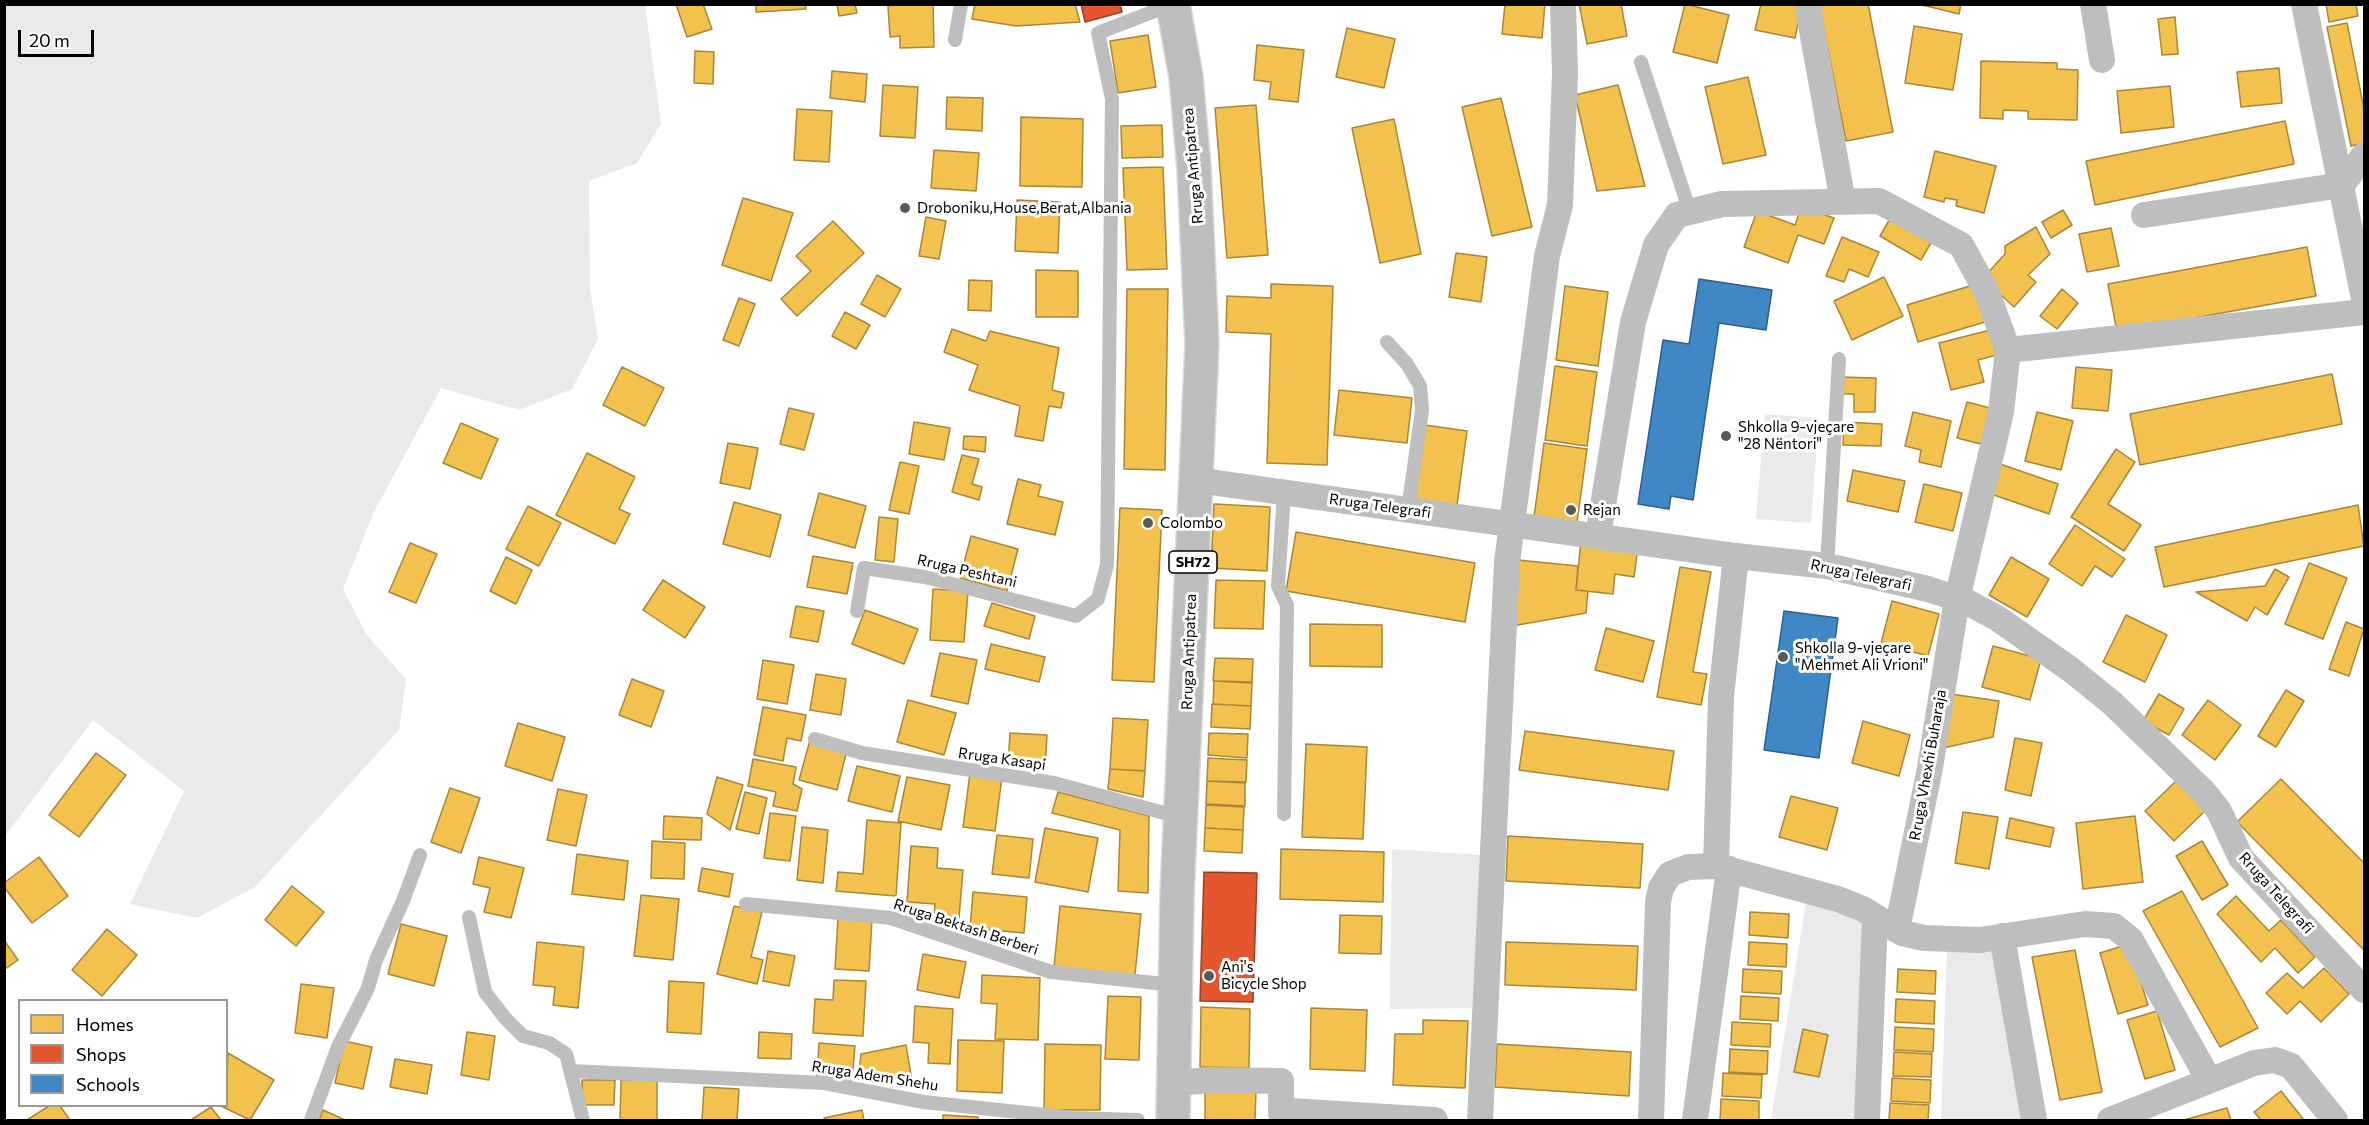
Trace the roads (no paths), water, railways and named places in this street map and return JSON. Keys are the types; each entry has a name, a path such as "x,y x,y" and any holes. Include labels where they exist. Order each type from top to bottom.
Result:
{"main road":[{"name":"Rruga Antipatrea","path":"1173,4 1186,77 1199,232 1202,344 1174,985 1173,1120"}],"street":[{"path":"1480,1120 1500,671 1511,524 1547,256 1560,205 1564,73 1563,4"},
{"path":"1810,4 1809,14 1843,202"},
{"path":"2093,4 2102,60"},
{"path":"2304,4 2364,299"},
{"path":"2144,215 2342,185 2364,155"},
{"path":"1598,536 1633,322 1656,245 1677,215 1722,204 1879,201 1961,245 1986,290 2008,350 2364,312"},
{"name":"Rruga Vhexhi Buharaja","path":"1867,1120 1886,924 1930,768 1957,599 2001,412 2008,350"},
{"name":"Rruga Telegrafi","path":"1196,480 1736,556 1827,566 1928,589 1957,599 1997,618 2070,669 2112,703 2187,776 2219,811 2241,858 2364,989"},
{"path":"1695,1120 1722,867 1721,697 1736,556"},
{"path":"1651,1120 1658,902 1661,888 1670,874 1688,867 1722,867 1838,899 1886,924 1924,938 1980,940 2085,924 2104,924 2124,932 2131,939 2209,1080"},
{"path":"2001,936 2034,1120"},
{"path":"2110,1120 2254,1063 2284,1062 2291,1066 2336,1120"},
{"path":"1174,1083 1211,1080 1281,1081 1281,1117"},
{"path":"1281,1117 1291,1111 1436,1120"}],"lane":[{"path":"955,40 961,4"},
{"name":"Rruga Peshtani","path":"857,610 864,568 925,577 1076,616 1098,599 1107,565 1112,111 1098,33 1173,4"},
{"path":"1641,62 1690,212"},
{"path":"1387,342 1407,364 1419,386 1422,410 1408,510"},
{"path":"1827,566 1839,359"},
{"path":"1284,492 1278,586 1287,605 1284,814"},
{"name":"Rruga Kasapi","path":"815,739 862,753 1054,783 1183,818"},
{"path":"311,1120 338,1047 368,988 376,960 403,901 420,855"},
{"name":"Rruga Bektash Berberi","path":"746,904 891,918 1051,972 1174,985"},
{"path":"469,917 485,992 505,1018 523,1036 549,1044 566,1054 583,1120"},
{"name":"Rruga Adem Shehu","path":"571,1071 824,1083 924,1102 1074,1118 1138,1120"}],"place":[{"name":"Droboniku,House,Berat,Albania","path":"905,208"},
{"name":"Shkolla 9-vjeçare \"28 Nëntori\"","path":"1726,436"},
{"name":"Rejan","path":"1571,510"},
{"name":"Colombo","path":"1148,523"},
{"name":"Shkolla 9-vjeçare \"Mehmet Ali Vrioni\"","path":"1783,657"},
{"name":"Ani's Bicycle Shop","path":"1209,976"}]}
